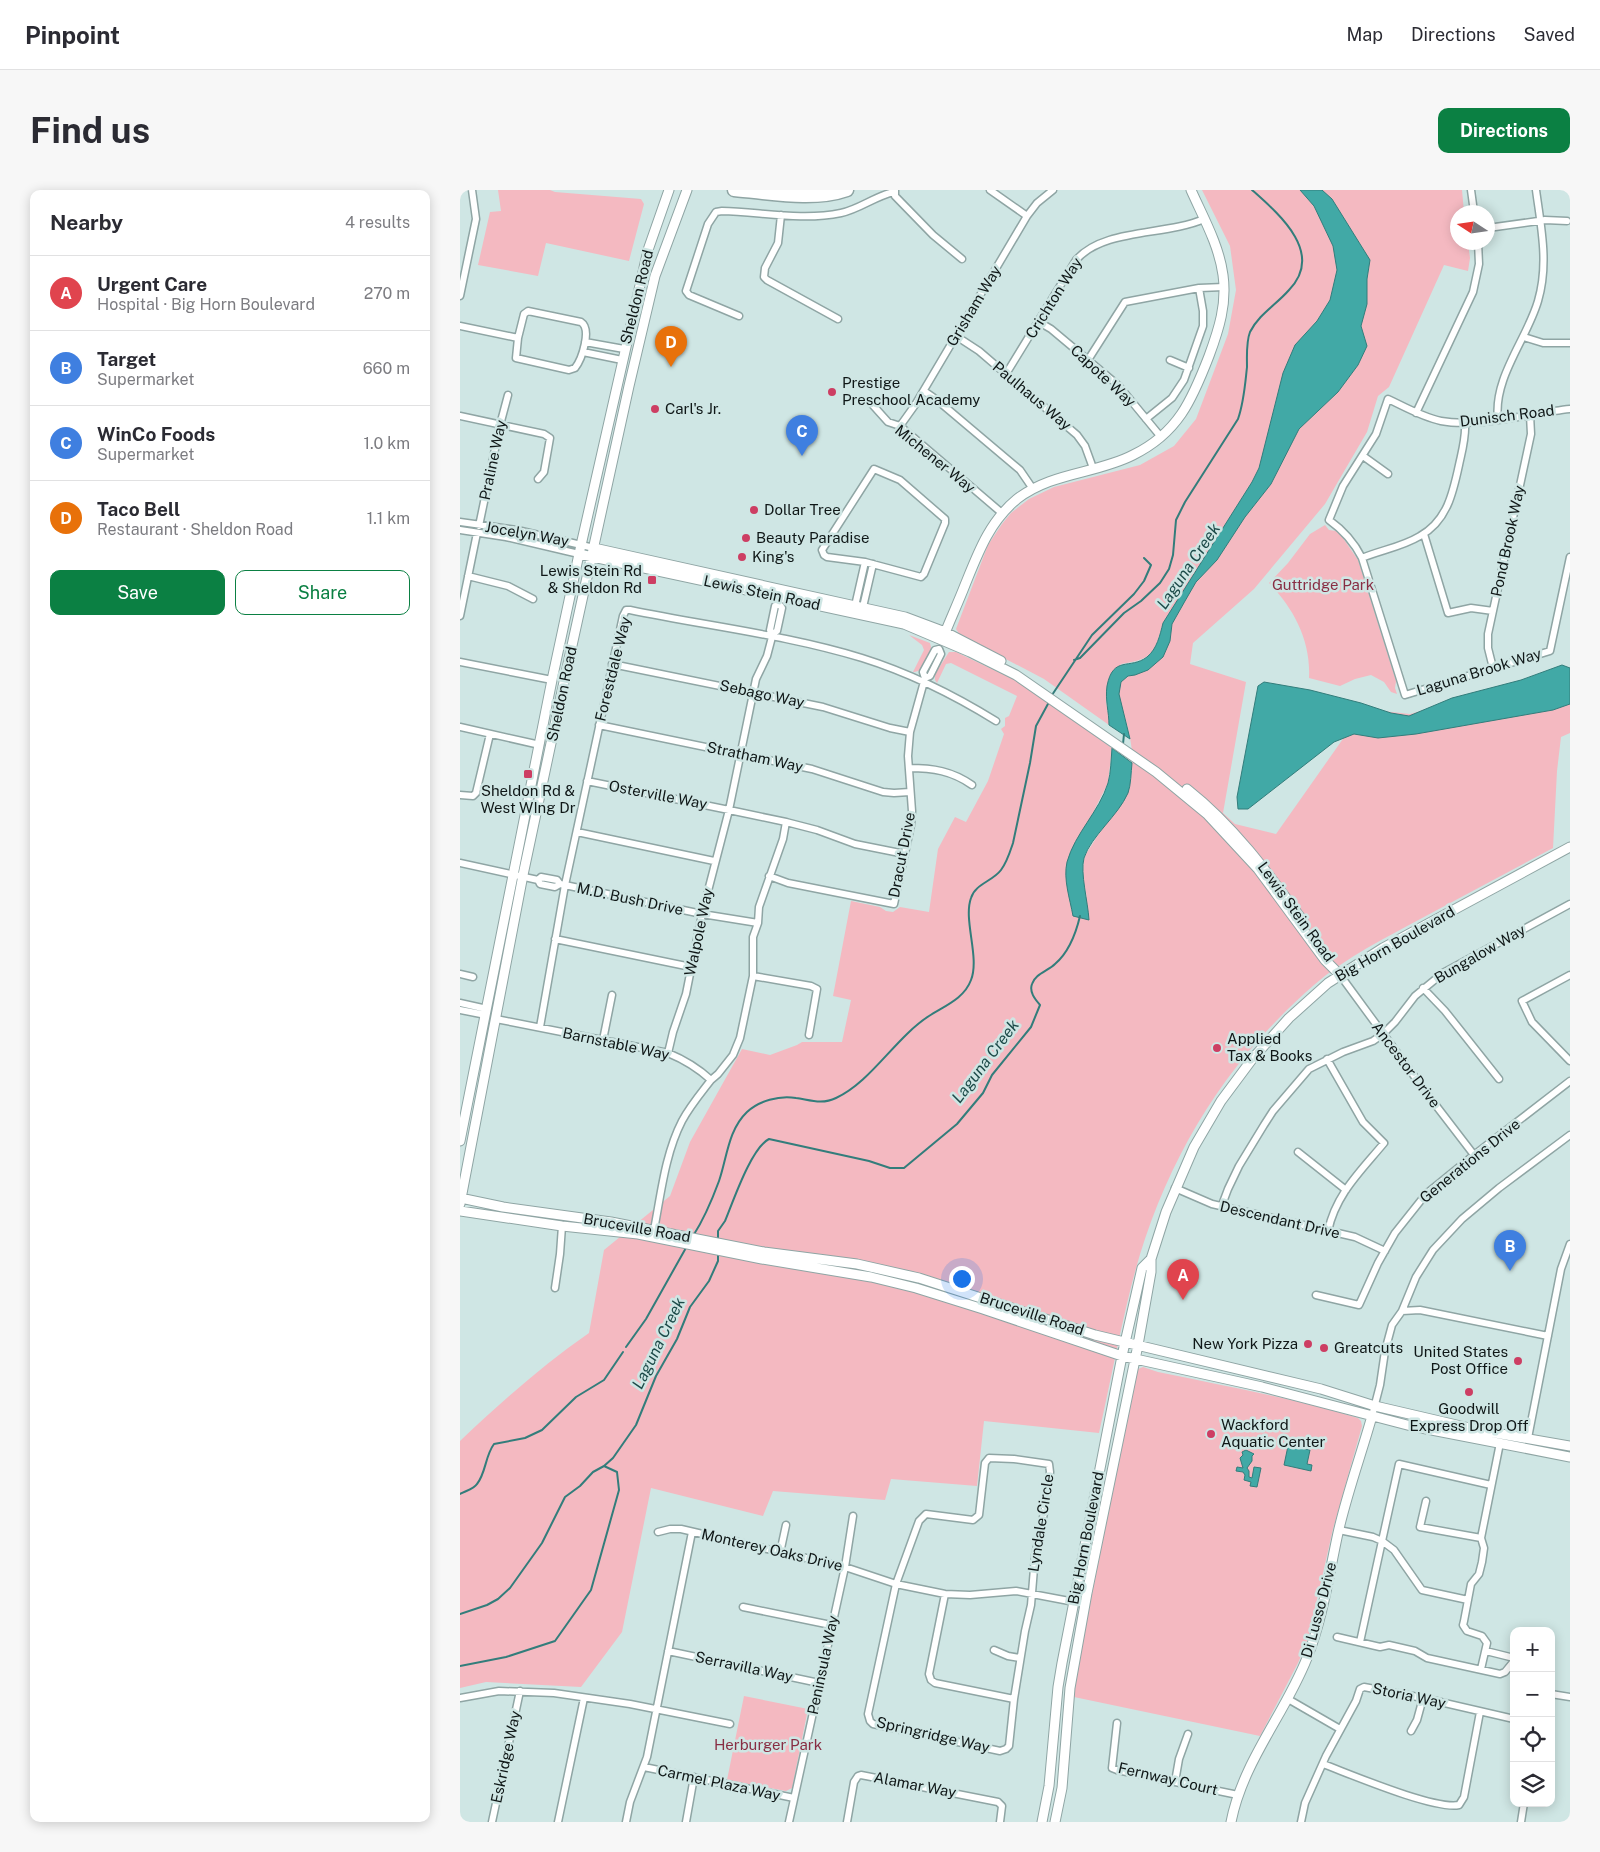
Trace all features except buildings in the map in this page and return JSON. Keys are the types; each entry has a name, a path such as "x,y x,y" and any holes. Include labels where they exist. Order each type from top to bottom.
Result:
{"highway":[{"path":"734,190 808,195 826,195 847,190"}],"main road":[{"name":"Sheldon Road","path":"460,1141 462,1120 486,1012 581,544 648,250 669,190"},
{"name":"Sheldon Road","path":"460,1200 523,876 629,386 656,272 687,190"},
{"path":"942,640 988,532 1018,499 1033,489 1055,479 1131,456 1161,437 1181,416 1198,385 1218,331 1222,316 1224,287 1220,261 1191,190"},
{"path":"629,386 626,374 642,298 640,283"},
{"name":"Lewis Stein Road","path":"594,548 905,617 942,640"},
{"name":"Lewis Stein Road","path":"579,554 780,600 904,624 1019,670 1030,681 1146,762 1206,814 1231,838 1258,869 1325,960 1340,975"},
{"path":"664,573 673,571 709,579 717,576"},
{"path":"721,585 730,584 765,591 776,588"},
{"name":"Big Horn Boulevard","path":"1055,1822 1062,1788 1070,1688 1085,1604 1138,1344 1151,1272 1151,1259 1175,1188 1207,1123 1242,1072 1289,1018 1308,1000 1340,975 1383,948 1570,847"},
{"name":"Bruceville Road","path":"460,1200 611,1222 654,1230 669,1236"},
{"name":"Bruceville Road","path":"460,1211 562,1226 669,1236 871,1277 916,1288 1122,1356 1262,1387 1372,1416 1460,1436 1570,1457"},
{"name":"Bruceville Road","path":"728,1248 857,1264 919,1278 1095,1335 1321,1389 1374,1406 1478,1430 1570,1446"},
{"name":"Big Horn Boulevard","path":"1042,1822 1049,1786 1058,1687 1074,1601 1122,1356 1142,1268 1151,1259"},
{"name":"Di Lusso Drive","path":"1231,1822 1238,1795 1252,1763 1288,1699 1311,1647 1339,1530 1372,1416"},
{"path":"1460,1436 1472,1434 1519,1442 1528,1438"}],"street":[{"path":"460,296 476,219 472,190"},
{"path":"990,190 1027,216"},
{"name":"Grisham Way","path":"900,426 924,391 1027,216 1053,190"},
{"path":"1471,190 1473,205"},
{"path":"1498,419 1497,405 1501,386 1534,314 1543,279 1544,256 1536,190"},
{"path":"739,316 689,295 686,291 708,224 716,212 722,210 808,217 838,214 852,211 894,191 895,196 933,235 962,258"},
{"path":"781,215 778,243 765,268 764,277 838,319"},
{"name":"Crichton Way","path":"1006,374 1076,260 1088,248 1105,241 1189,225 1204,219"},
{"path":"1495,227 1540,220 1554,219 1567,221"},
{"path":"1416,413 1473,292 1479,264 1478,250"},
{"path":"1088,360 1125,302 1199,288 1224,287"},
{"path":"1146,419 1177,392 1189,368 1204,326 1204,312 1199,288"},
{"path":"525,311 581,322 586,328 583,352 575,368 569,370 518,359 515,354 518,338 525,311"},
{"name":"Capote Way","path":"1039,322 1051,329 1119,386 1161,437"},
{"path":"460,326 518,338"},
{"name":"Paulhaus Way","path":"956,336 974,347 1077,434 1085,446 1093,468"},
{"path":"1524,337 1549,344 1570,343"},
{"path":"585,342 624,349"},
{"path":"598,355 600,344"},
{"path":"583,352 622,360"},
{"path":"1170,360 1189,368"},
{"path":"924,391 1020,470 1033,489"},
{"name":"Praline Way","path":"479,526 508,395"},
{"name":"Laguna Brook Way","path":"1416,413 1388,399 1376,434 1343,486 1329,520 1352,541 1362,558 1405,695 1550,650 1570,557"},
{"name":"Michener Way","path":"870,402 888,422 900,426 1003,514"},
{"name":"Dunisch Road","path":"1416,413 1440,421 1465,423 1570,409"},
{"name":"Pond Brook Way","path":"1493,668 1488,641 1531,434 1530,414"},
{"path":"460,416 544,434 550,438 544,472 538,479"},
{"path":"1362,558 1409,542 1424,534 1437,522 1450,503 1465,441 1465,423"},
{"path":"1363,456 1388,474"},
{"path":"874,469 900,480 939,514 945,520 945,523 924,574 921,576 873,564 827,557 822,550 874,469"},
{"name":"Jocelyn Way","path":"460,522 517,530 594,548"},
{"name":"Jocelyn Way","path":"460,530 512,538 579,554"},
{"path":"460,616 477,533"},
{"path":"1424,534 1448,614 1471,608 1493,611"},
{"path":"859,607 865,562"},
{"path":"859,607 873,564"},
{"path":"468,576 508,586 533,599"},
{"name":"Walpole Way","path":"668,1053 686,994 714,861 729,810 756,679 767,656 772,636 777,631 782,608 780,600"},
{"name":"Forestdale Way","path":"540,1027 563,885 577,832 612,664 626,610 772,636 862,658 924,679 996,721"},
{"name":"Dracut Drive","path":"769,876 788,883 894,904 911,825 910,732 924,679 930,676 941,654 942,640"},
{"path":"460,662 552,680"},
{"name":"Sebago Way","path":"612,664 823,706 890,728 910,732"},
{"name":"Stratham Way","path":"599,725 812,769 883,792 910,792"},
{"path":"460,727 540,744"},
{"path":"460,795 473,796 476,793 490,734"},
{"path":"909,768 930,768 955,774 972,785"},
{"name":"Osterville Way","path":"587,781 729,810"},
{"path":"729,810 817,830 855,844 905,854"},
{"path":"654,1230 668,1161 676,1135 689,1109 711,1080 727,1064 737,1048 753,976 753,937 758,923 759,907 783,839 786,822"},
{"path":"577,832 714,861"},
{"name":"M.D. Bush Drive","path":"460,863 538,880 541,877 556,880 563,885 702,914 758,923"},
{"name":"Bungalow Way","path":"1222,1205 1239,1166 1273,1112 1304,1074 1315,1065 1373,1041 1383,1034 1423,988 1443,973 1570,904"},
{"path":"555,939 691,967"},
{"path":"460,974 473,977"},
{"name":"Ancestor Drive","path":"1340,975 1474,1155"},
{"path":"1570,975 1522,1001 1532,1022 1570,1061"},
{"path":"753,976 811,986 816,989 809,1035"},
{"path":"1423,988 1445,1011 1499,1079"},
{"path":"603,1040 612,995"},
{"path":"460,1003 486,1012"},
{"path":"460,1010 486,1012"},
{"name":"Barnstable Way","path":"496,1019 668,1053 685,1060 711,1080"},
{"path":"1327,1059 1363,1122 1384,1143 1334,1208 1328,1231"},
{"name":"Generations Drive","path":"1316,1295 1359,1305 1384,1251 1407,1217 1426,1194 1570,1081"},
{"path":"1372,1416 1380,1385 1388,1336 1392,1325 1402,1311 1421,1270 1437,1245 1450,1231 1499,1188 1570,1135"},
{"path":"1298,1152 1346,1190"},
{"name":"Descendant Drive","path":"1175,1188 1212,1204 1355,1237 1384,1251"},
{"path":"555,1288 562,1226"},
{"path":"1528,1438 1561,1269 1570,1244"},
{"path":"1402,1311 1420,1310 1548,1336"},
{"path":"1481,1669 1487,1643 1484,1638 1470,1633 1463,1625 1471,1584 1479,1574 1482,1562 1484,1548 1480,1538 1500,1443"},
{"name":"Lyndale Circle","path":"896,1584 920,1518 926,1514 973,1520 977,1518 979,1515 985,1463 989,1458 1014,1459 1049,1464 1050,1472 1035,1556 1032,1593"},
{"path":"1360,1642 1399,1464 1491,1486"},
{"path":"1426,1501 1420,1527 1480,1538"},
{"name":"Peninsula Way","path":"789,1822 845,1567 853,1516"},
{"path":"780,1552 786,1525"},
{"path":"658,1532 670,1529 692,1532"},
{"path":"1339,1530 1373,1537 1382,1541 1394,1550 1422,1590 1468,1600"},
{"name":"Monterey Oaks Drive","path":"626,1822 632,1796 644,1767 657,1710 692,1532 845,1567 896,1584 945,1594 970,1595 1016,1591 1085,1604"},
{"name":"Springridge Way","path":"896,1584 868,1714 870,1721 873,1724 1000,1751 1009,1746 1020,1658 1032,1593"},
{"path":"945,1594 928,1674 931,1680 935,1683 1014,1699"},
{"path":"743,1607 831,1625"},
{"path":"1337,1637 1380,1647 1389,1645 1415,1651 1427,1658 1502,1674 1510,1664"},
{"name":"Serravilla Way","path":"668,1650 819,1683"},
{"path":"994,1650 1008,1656 1020,1658"},
{"path":"1486,1651 1510,1658"},
{"name":"Storia Way","path":"1301,1822 1305,1803 1323,1764 1360,1690 1364,1687 1423,1698 1510,1718"},
{"name":"Eskridge Way","path":"492,1822 520,1691"},
{"path":"460,1698 490,1692 554,1693 614,1701 730,1724"},
{"path":"1555,1695 1570,1697"},
{"path":"558,1822 584,1698"},
{"path":"1411,1731 1417,1720 1423,1698"},
{"path":"1288,1699 1340,1729"},
{"path":"1323,1764 1422,1800 1453,1806 1458,1805 1464,1797 1480,1712"},
{"name":"Fernway Court","path":"1117,1722 1112,1768 1238,1795"},
{"path":"1174,1782 1179,1759 1188,1734"},
{"name":"Carmel Plaza Way","path":"644,1767 794,1798"},
{"name":"Alamar Way","path":"847,1822 854,1782 858,1776 862,1775 998,1802 1002,1806 1000,1822"},
{"path":"686,1822 694,1777"},
{"path":"1521,1822 1523,1807"}],"green space":[{"path":"498,190 550,190 641,199 644,204 629,261 546,243 538,276 478,265 490,212 501,211"},
{"path":"1202,190 1300,190 1314,206 1333,246 1337,270 1330,300 1317,321 1295,345 1259,468 1252,482 1163,623 1151,653 1140,660 1121,664 1112,677 1106,696 1109,725 1044,679 960,635 956,629 988,545 1011,513 1029,499 1054,487 1140,465 1174,446 1196,419 1228,334 1236,290 1230,246"},
{"path":"1322,190 1462,190 1463,205 1450,205 1450,250 1469,250 1468,271 1444,265 1389,387 1378,396 1367,432 1325,504 1254,589 1193,643 1190,664 1246,682 1223,813 1235,824 1276,834 1364,709 1410,714 1570,671 1570,733 1561,737 1557,771 1553,848 1381,940 1339,965 1281,1016 1250,1050 1223,1085 1199,1122 1159,1201 1131,1287 1099,1433 984,1421 977,1486 891,1479 885,1500 773,1491 763,1516 651,1488 622,1632 581,1687 486,1682 460,1688 460,1441 523,1384 589,1333 604,1250 670,1196 690,1142 742,1049 770,1055 802,1042 842,1042 851,1000 833,996 851,901 880,907 886,911 893,912 900,907 929,912 938,849 955,817 966,822 988,781 1004,734 1001,729 1005,726 1005,718 1009,716 1017,696 951,663 946,664 937,683 935,674 949,652 956,652 1023,684 1112,748 1108,783 1067,864 1087,897 1083,874 1085,858 1100,832 1120,807 1129,788 1131,777 1131,744 1119,695 1122,681 1127,677 1135,675 1170,641 1172,624 1196,582 1217,560 1245,517 1271,484 1299,429 1338,392 1358,365 1367,346 1361,326 1367,304 1367,279 1370,260 1332,199"},
{"name":"Guttridge Park","path":"1325,525 1329,530 1336,531 1343,538 1358,560 1396,681 1395,688 1397,694 1391,692 1384,682 1371,675 1355,679 1340,686 1309,678 1307,651 1299,626 1286,604 1269,583 1288,563 1310,534"},
{"path":"909,635 930,643 931,647 923,667 917,672 913,672 924,650 922,645"},
{"path":"1143,1367 1158,1372 1308,1404 1358,1418 1361,1421 1362,1426 1333,1529 1308,1639 1298,1663 1260,1736 1074,1697 1079,1659 1136,1375 1138,1369"},
{"name":"Herburger Park","path":"744,1696 808,1709 792,1788 786,1791 727,1780"}],"water":[{"path":"1300,190 1322,190 1332,199 1370,260 1367,279 1367,304 1361,326 1367,346 1358,365 1338,392 1299,429 1271,484 1245,517 1217,560 1196,582 1172,624 1170,641 1163,657 1148,670 1128,676 1121,682 1119,694 1130,739 1109,725 1107,686 1110,676 1113,670 1123,665 1141,661 1153,650 1158,642 1163,623 1252,482 1259,468 1283,373 1295,345 1317,321 1330,300 1337,270 1333,246 1314,206"},
{"path":"1562,665 1570,668 1570,704 1553,710 1416,734 1378,738 1354,734 1334,742 1248,809 1238,809 1237,797 1258,686 1264,682 1310,690 1391,713 1409,716 1452,698 1521,680"},
{"path":"1112,748 1132,763 1130,782 1124,801 1092,842 1084,858 1084,879 1089,920 1073,916 1066,882 1066,869 1071,851 1104,794 1110,775"},
{"path":"1288,1446 1310,1450 1307,1464 1312,1465 1311,1471 1284,1465"},
{"path":"1246,1450 1254,1454 1247,1468 1249,1477 1252,1478 1254,1467 1261,1468 1257,1487 1250,1486 1251,1482 1244,1480 1245,1475 1243,1472 1236,1471 1237,1467 1243,1468 1240,1458 1243,1455 1242,1452"}],"waterway":[{"name":"Laguna Creek","path":"1074,660 1080,658 1124,613 1141,601 1160,583 1169,569 1173,555 1176,520 1185,502 1238,419 1244,393 1247,345 1250,332 1258,320 1289,290 1299,276 1302,262 1300,248 1294,235 1285,222 1252,190"},
{"name":"Laguna Creek","path":"1052,695 1092,635 1134,594 1144,581 1151,565 1144,558"},
{"name":"Laguna Creek","path":"693,1236 716,1188 732,1136 747,1112 757,1105 776,1098 790,1097 821,1102 831,1100 849,1091 861,1082 917,1025 959,997 968,987 974,961 969,917 971,898 976,889 998,874 1008,857 1013,843 1036,726 1049,702"},
{"name":"Laguna Creek","path":"1123,744 1124,734"},
{"name":"Laguna Creek","path":"718,1239 718,1231 725,1221 749,1164 762,1144 769,1139 869,1161 890,1168 904,1168 957,1124 983,1093 992,1075 1031,1027 1040,1005 1032,993 1032,984 1036,978 1064,954 1074,936 1080,916"},
{"name":"Laguna Creek","path":"626,1347 646,1319 687,1246"},
{"name":"Laguna Creek","path":"460,1666 506,1657 555,1641 591,1590 619,1490 617,1472 604,1466 613,1458 636,1425 656,1376 677,1339 690,1307 709,1281 718,1261 718,1254"},
{"name":"Laguna Creek","path":"460,1494 476,1486 494,1444 525,1438 542,1430 576,1397 604,1380 623,1352"},
{"name":"Laguna Creek","path":"460,1614 487,1605 498,1599 510,1588 542,1543 565,1497 580,1486 593,1472 604,1466"}],"place":[{"name":"Taco Bell","path":"671,367"},
{"name":"Prestige Preschool Academy","path":"832,392"},
{"name":"Carl's Jr.","path":"655,409"},
{"name":"WinCo Foods","path":"802,456"},
{"name":"Dollar Tree","path":"754,510"},
{"name":"Beauty Paradise","path":"746,538"},
{"name":"King's","path":"742,557"},
{"name":"Lewis Stein Rd & Sheldon Rd","path":"652,580"},
{"name":"Sheldon Rd & West WIng Dr","path":"528,774"},
{"name":"Applied Tax & Books","path":"1217,1048"},
{"name":"Target","path":"1510,1271"},
{"name":"Urgent Care","path":"1183,1300"},
{"name":"New York Pizza","path":"1308,1344"},
{"name":"Greatcuts","path":"1324,1348"},
{"name":"United States Post Office","path":"1518,1361"},
{"name":"Goodwill Express Drop Off","path":"1469,1392"},
{"name":"Wackford Aquatic Center","path":"1211,1434"}]}
